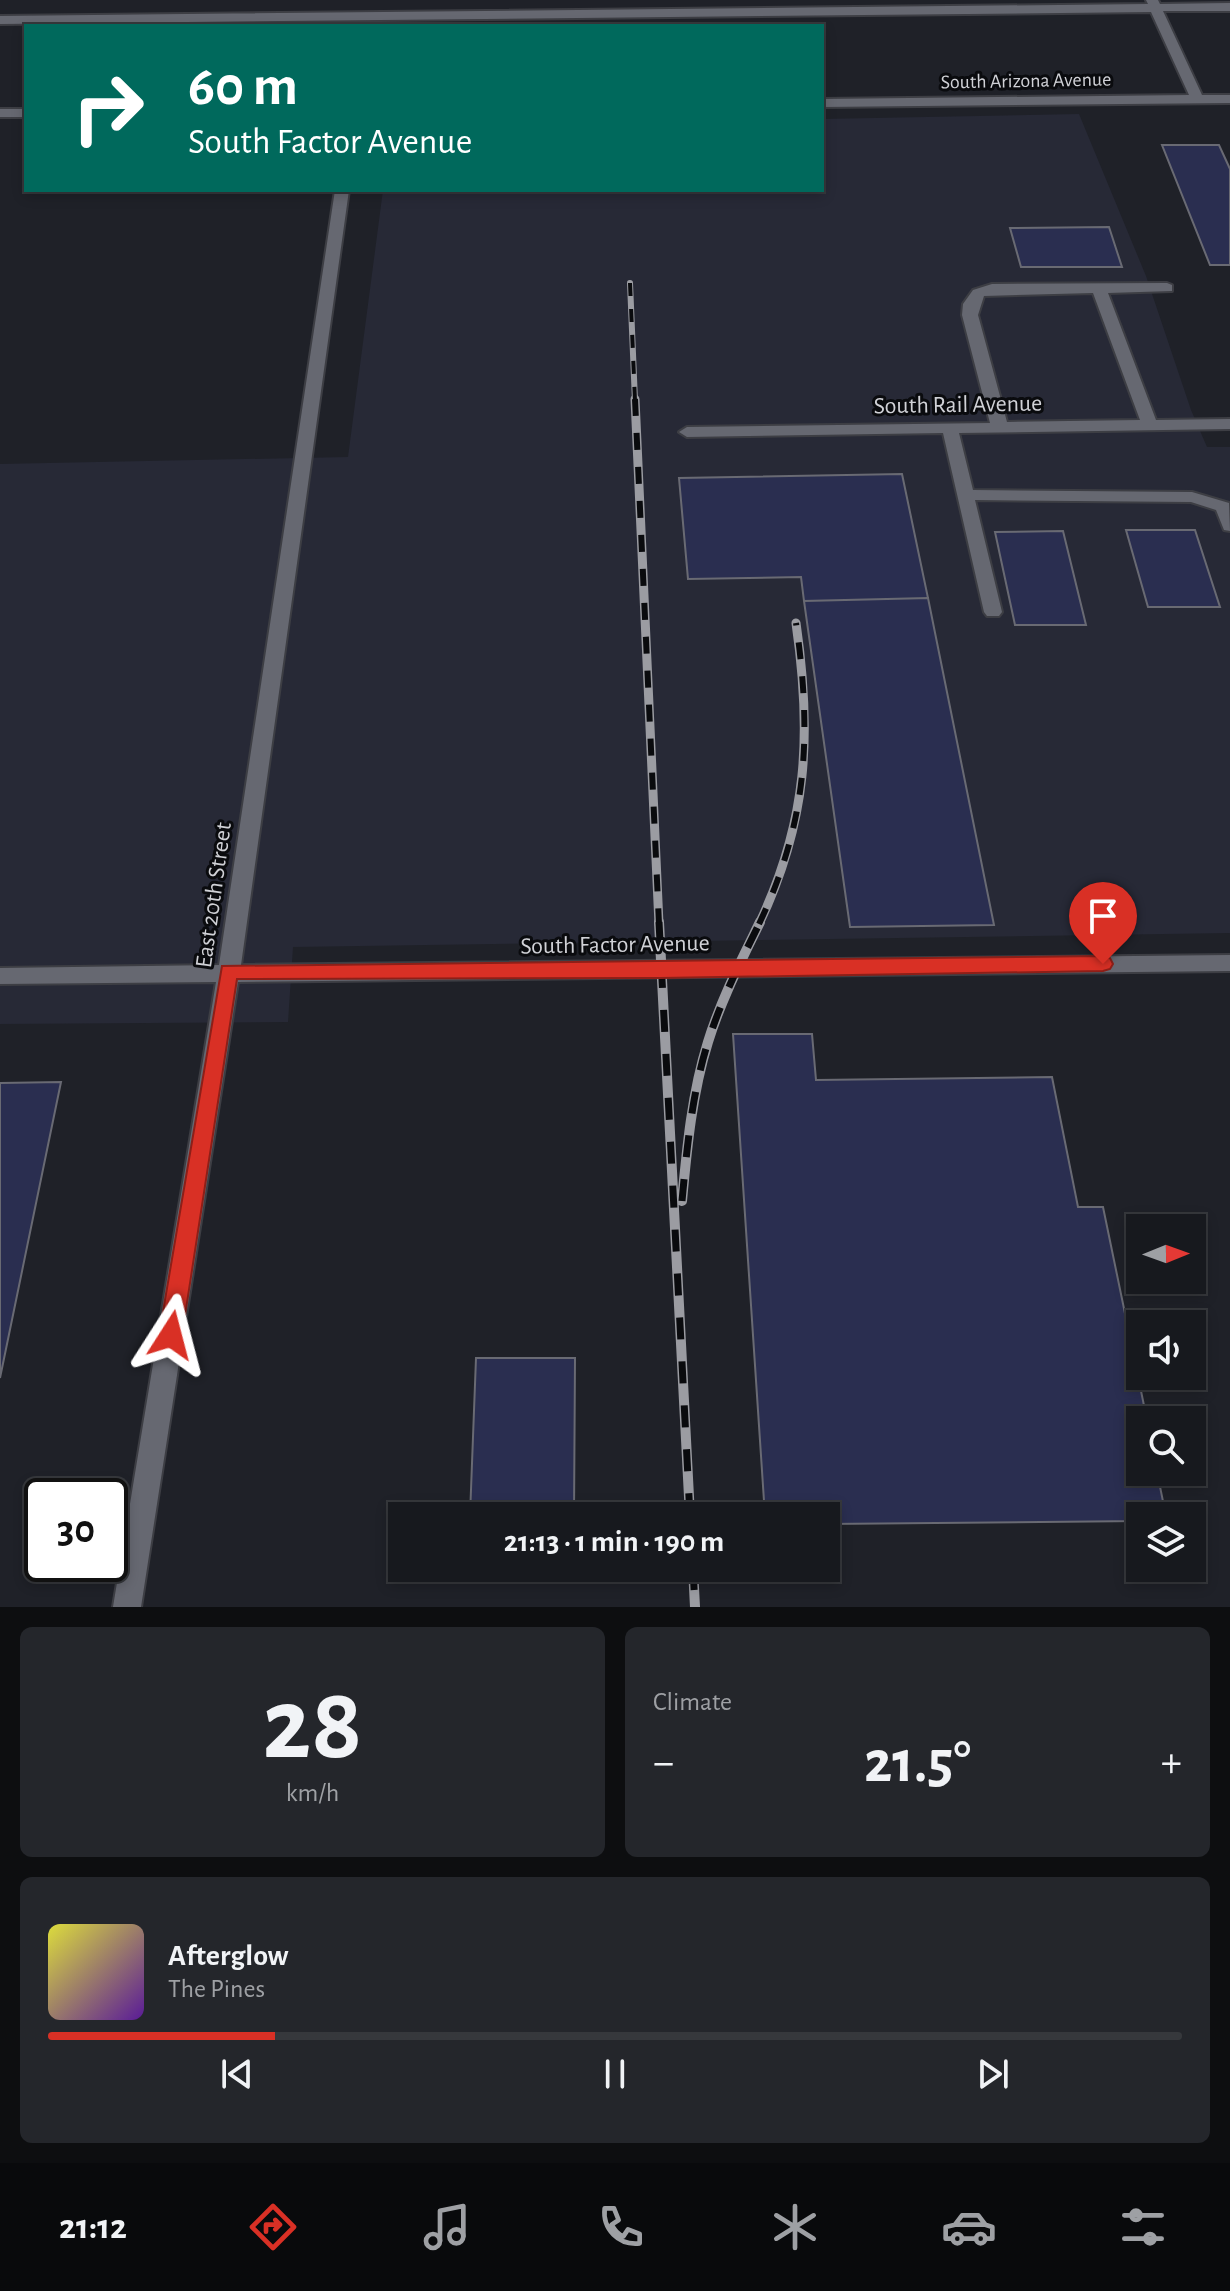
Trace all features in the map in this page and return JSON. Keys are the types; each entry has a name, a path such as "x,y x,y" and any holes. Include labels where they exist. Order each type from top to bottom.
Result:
{"street":[{"path":"368,22 372,0"},
{"path":"1154,4 1197,99"},
{"path":"0,20 368,22 1154,4 1230,7"},
{"name":"South Arizona Avenue","path":"824,103 1230,99"},
{"path":"0,113 24,113"},
{"name":"East 20th Street","path":"127,1607 229,971 342,192"},
{"path":"1000,428 970,315 971,304 978,293 992,289 1167,288"},
{"path":"1099,289 1150,426"},
{"name":"South Rail Avenue","path":"687,432 1230,424"},
{"path":"950,429 993,612"},
{"path":"965,495 1192,497 1223,507 1230,526"},
{"name":"South Factor Avenue","path":"0,976 229,971 661,971 1230,963"}],"shaded area":[{"path":"1079,114 1146,276 1191,410 1207,447 1230,447 1230,933 293,947 288,1022 0,1024 0,464 348,457 383,192 824,192 824,119"}],"building":[{"path":"1162,145 1219,145 1230,169 1230,265 1210,265"},
{"path":"1109,227 1122,267 1021,267 1010,228"},
{"path":"902,474 928,598 804,601 801,577 688,579 679,478"},
{"path":"1126,530 1195,530 1220,607 1148,607"},
{"path":"1063,531 1086,625 1015,625 995,532"},
{"path":"928,598 994,925 850,927 804,601"},
{"path":"733,1034 812,1034 816,1080 1052,1077 1078,1207 1103,1207 1126,1318 1126,1390 1141,1390 1144,1406 1126,1406 1126,1486 1160,1486 1163,1502 1126,1502 1126,1521 840,1524 840,1502 764,1502"},
{"path":"61,1082 0,1378 0,1083"},
{"path":"476,1358 575,1358 574,1502 471,1502"}],"railway":[{"path":"630,283 635,401"},
{"path":"635,399 659,924"},
{"path":"759,924 788,849 802,776 804,702 796,623"},
{"path":"659,922 689,1502"},
{"path":"682,1201 691,1120 702,1061 725,996 760,922"},
{"path":"694,1582 695,1607"}],"route":[{"path":"171,1335 229,971 661,971 1103,964"}]}
